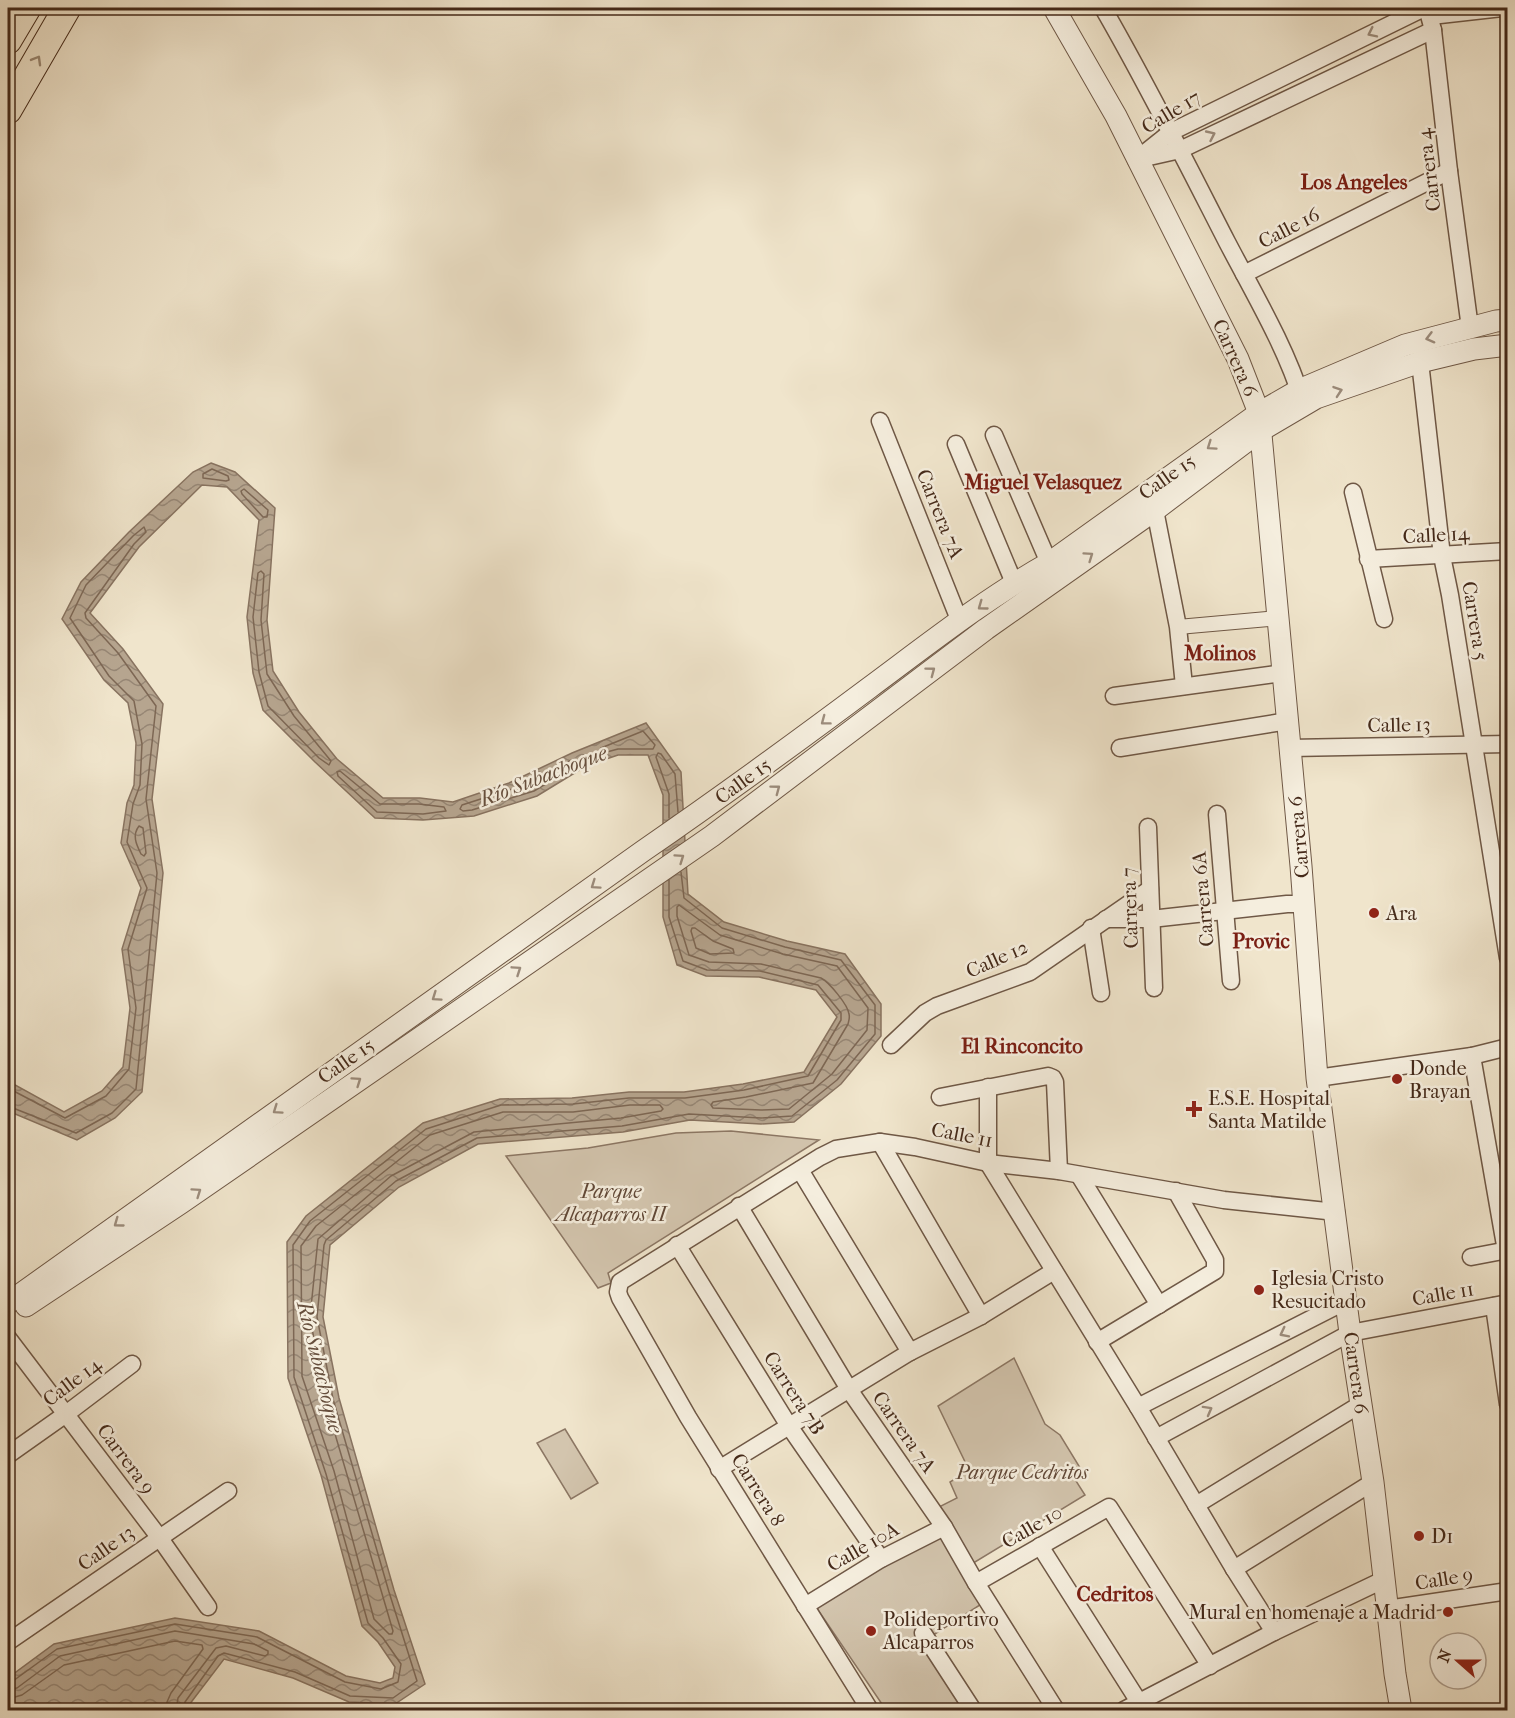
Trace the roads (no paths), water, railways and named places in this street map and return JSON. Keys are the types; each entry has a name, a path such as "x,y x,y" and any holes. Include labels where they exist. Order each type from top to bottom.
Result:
{"main road":[{"path":"8,40 27,8"},
{"path":"8,110 67,8"}],"street":[{"name":"Carrera 6","path":"1054,8 1116,116 1136,160 1238,359 1260,422 1305,904 1317,1078 1350,1332 1373,1482 1383,1580 1401,1710"},
{"path":"1105,8 1244,274 1301,398"},
{"name":"Calle 17","path":"1136,160 1171,132 1429,15 1502,8"},
{"name":"Calle 17","path":"1136,160 1180,150 1429,15"},
{"name":"Carrera 4","path":"1429,15 1470,328"},
{"name":"Calle 16","path":"1244,274 1449,171"},
{"name":"Calle 15","path":"8,1302 729,792 1014,583 1049,563 1260,422 1301,398 1405,345 1508,320"},
{"name":"Calle 15","path":"1301,398 1316,398 1420,362 1474,349 1508,345"},
{"name":"Carrera 5","path":"1420,362 1442,556 1508,958"},
{"name":"Carrera 7A","path":"880,421 960,622"},
{"name":"Calle 15","path":"8,1316 15,1314 181,1203 739,817 986,629 1155,510 1260,422"},
{"path":"994,435 1049,563"},
{"path":"956,444 1014,583"},
{"path":"1353,492 1384,619"},
{"path":"1155,510 1178,627 1184,687"},
{"name":"Calle 14","path":"1368,559 1508,551"},
{"path":"1178,627 1279,618"},
{"path":"1114,696 1283,673"},
{"path":"1120,748 1288,721"},
{"name":"Calle 13","path":"1290,748 1508,744"},
{"path":"729,792 739,817"},
{"name":"Carrera 6A","path":"1217,814 1231,981"},
{"name":"Carrera 7","path":"1148,827 1154,988"},
{"name":"Calle 12","path":"891,1045 925,1013 937,1006 1030,972 1150,889"},
{"path":"1101,993 1099,924 1305,904"},
{"path":"480,966 490,988"},
{"path":"1317,1078 1472,1056 1508,1047"},
{"path":"1471,1257 1507,1250 1472,1056"},
{"path":"940,1096 1048,1076 1053,1078 1059,1171"},
{"path":"988,1087 988,1163 1138,1407 1233,1569 1274,1632"},
{"path":"880,1142 981,1316"},
{"name":"Calle 11","path":"618,1287 624,1278 836,1149 880,1142 988,1163 1059,1171 1224,1200 1336,1212"},
{"path":"800,1170 910,1352"},
{"path":"1079,1175 1159,1305"},
{"path":"1097,1342 1215,1271 1217,1265 1176,1191"},
{"name":"Carrera 7A","path":"739,1206 850,1390 944,1527 976,1583 1056,1710"},
{"name":"Carrera 7B","path":"677,1245 789,1426 881,1559"},
{"path":"719,1469 910,1352 981,1316 1054,1270"},
{"name":"Carrera 8","path":"618,1287 620,1298 719,1469 870,1710"},
{"path":"1138,1407 1346,1301"},
{"path":"1501,1305 1508,1404"},
{"name":"Calle 11","path":"1156,1438 1350,1332 1501,1305"},
{"name":"Carrera 9","path":"8,1338 159,1537 208,1607"},
{"name":"Calle 14","path":"8,1455 132,1364"},
{"path":"1196,1505 1361,1404"},
{"path":"1233,1569 1373,1482"},
{"name":"Calle 13","path":"8,1642 228,1491"},
{"name":"Calle 10","path":"976,1583 1108,1507 1210,1666"},
{"name":"Calle 10A","path":"805,1606 881,1559 944,1527"},
{"path":"1040,1546 1136,1708 1274,1632 1383,1580"},
{"name":"Calle 9","path":"1387,1609 1508,1591"},
{"path":"923,1633 973,1710"}],"water":[{"name":"Río Subachoque","path":"211,463 235,472 275,508 267,620 273,671 299,712 337,759 383,798 420,798 453,802 509,783 572,753 646,723 681,772 688,894 724,922 787,941 845,954 881,1004 881,1036 841,1084 794,1122 761,1124 690,1120 623,1132 478,1144 399,1187 330,1245 323,1317 339,1398 394,1590 425,1684 395,1704 349,1702 293,1678 224,1659 189,1705 189,1710 8,1710 8,1678 54,1644 175,1618 259,1631 346,1676 380,1683 393,1678 395,1667 378,1642 362,1626 321,1475 288,1378 287,1242 306,1216 423,1123 500,1099 572,1098 629,1092 684,1092 743,1084 804,1072 837,1017 816,990 759,977 706,976 677,965 663,917 663,795 648,755 618,755 586,766 537,796 474,816 423,820 375,818 263,710 253,673 247,617 259,520 227,487 202,485 139,547 90,613 123,649 163,704 152,799 163,873 142,1092 115,1118 77,1140 8,1111 8,1081 64,1112 102,1091 123,1067 130,1008 122,949 141,888 121,843 127,803 134,785 136,743 128,703 104,680 62,619 81,582 129,532 193,472"}],"place":[{"name":"Ara","path":"1374,913"},
{"name":"Donde Brayan","path":"1397,1079"},
{"name":"E.S.E. Hospital Santa Matilde","path":"1194,1109"},
{"name":"Iglesia Cristo Resucitado","path":"1259,1290"},
{"name":"D1","path":"1419,1536"},
{"name":"Mural en homenaje a Madrid","path":"1448,1612"},
{"name":"Polideportivo Alcaparros","path":"871,1631"}],"district":[{"name":"Los Angeles","path":"1354,182"},
{"name":"Miguel Velasquez","path":"1043,482"},
{"name":"Molinos","path":"1220,653"},
{"name":"Provic","path":"1261,941"},
{"name":"El Rinconcito","path":"1022,1046"},
{"name":"Cedritos","path":"1115,1594"}],"park label":[{"name":"Parque Alcaparros II","path":"611,1202"},
{"name":"Parque Cedritos","path":"1022,1472"}]}
